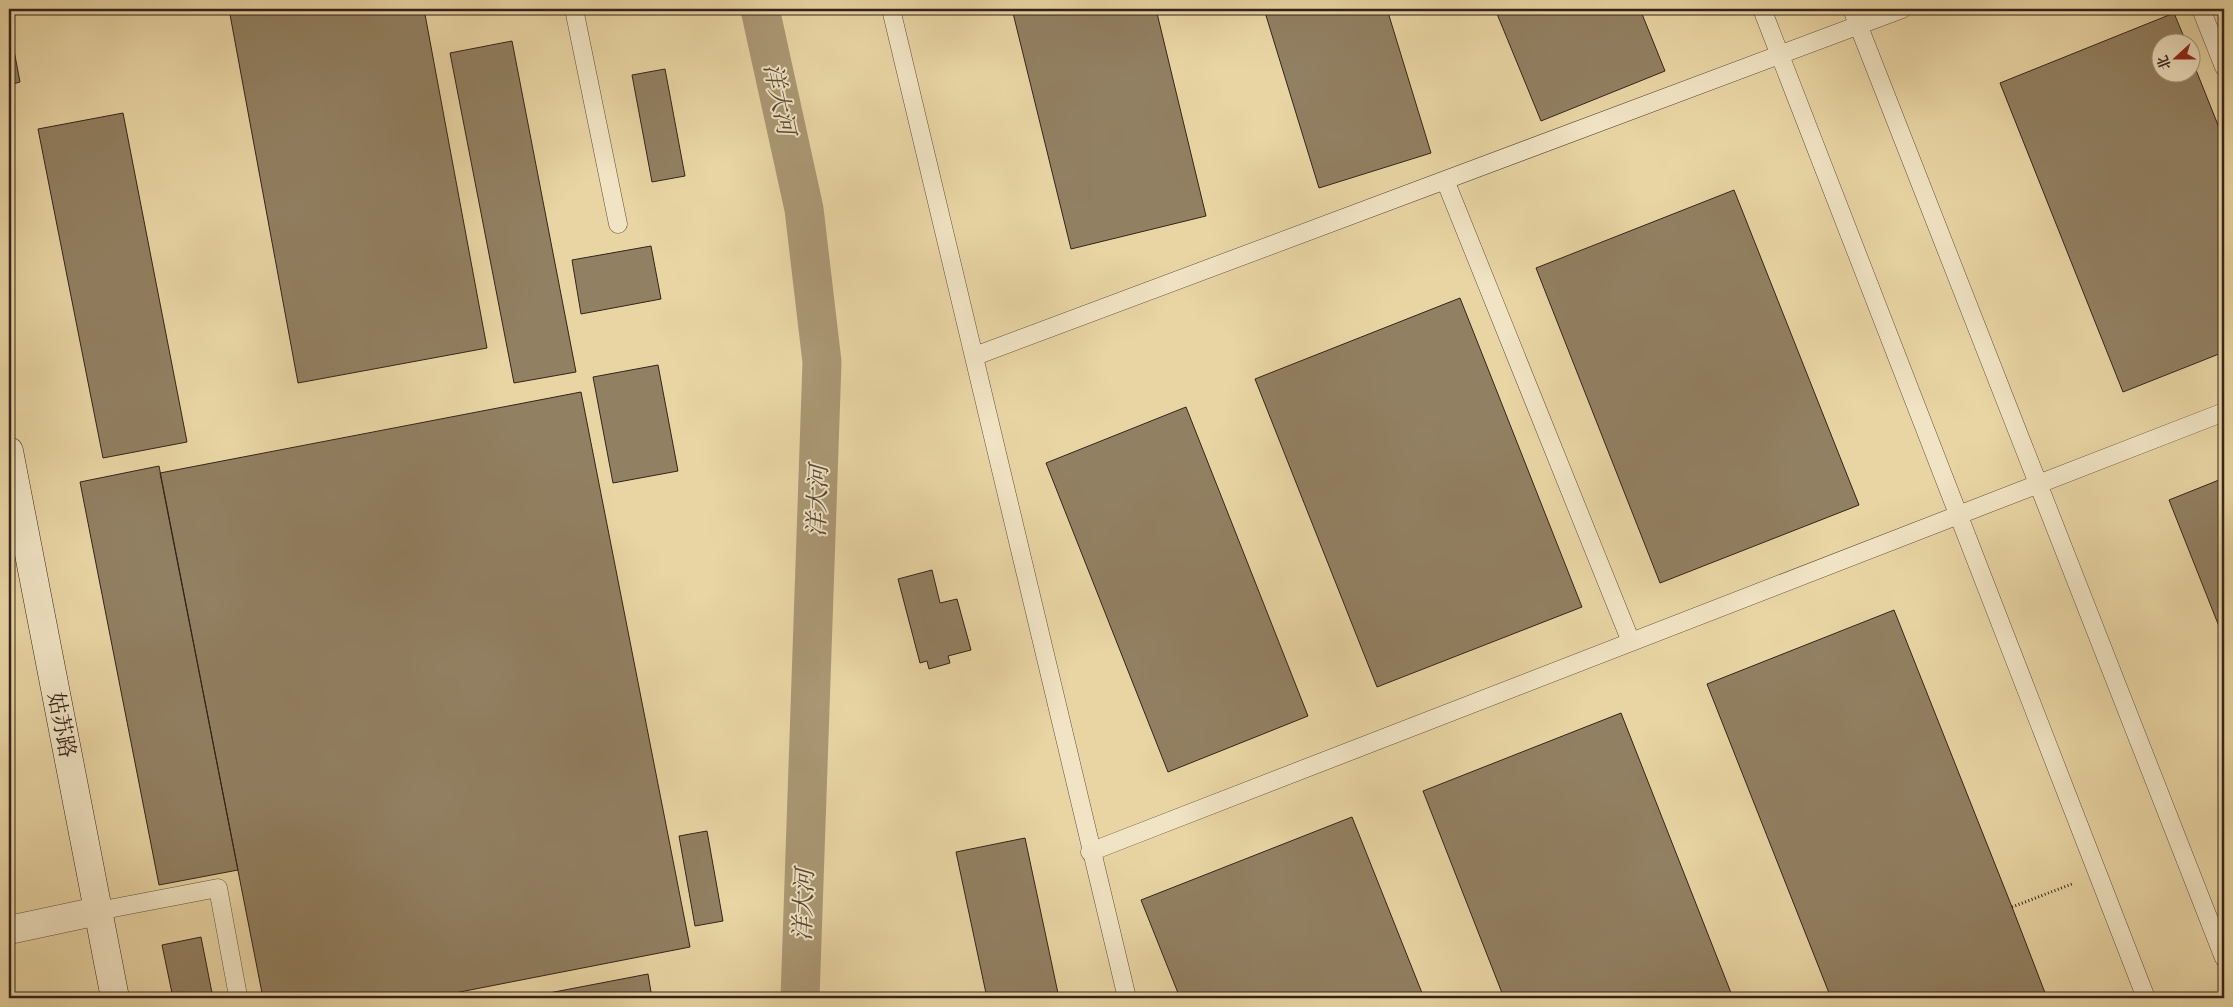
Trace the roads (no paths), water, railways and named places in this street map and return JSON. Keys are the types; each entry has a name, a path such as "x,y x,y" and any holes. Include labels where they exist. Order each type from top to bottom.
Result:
{"street":[{"name":"姑苏路","path":"9,452 115,998"},
{"path":"9,930 98,911"}],"lane":[{"path":"574,9 618,224"},
{"path":"891,9 975,356 1090,852 1127,998"},
{"path":"1762,9 2146,998"},
{"path":"975,356 1780,54 1855,17 1902,9"},
{"path":"2201,9 2224,67"},
{"path":"1855,17 2224,958"},
{"path":"1445,180 1631,642"},
{"path":"1090,852 2224,412"},
{"path":"98,911 218,888 238,996"}],"waterway":[{"name":"洋大河","path":"760,9 804,209 822,362 800,998"}]}
